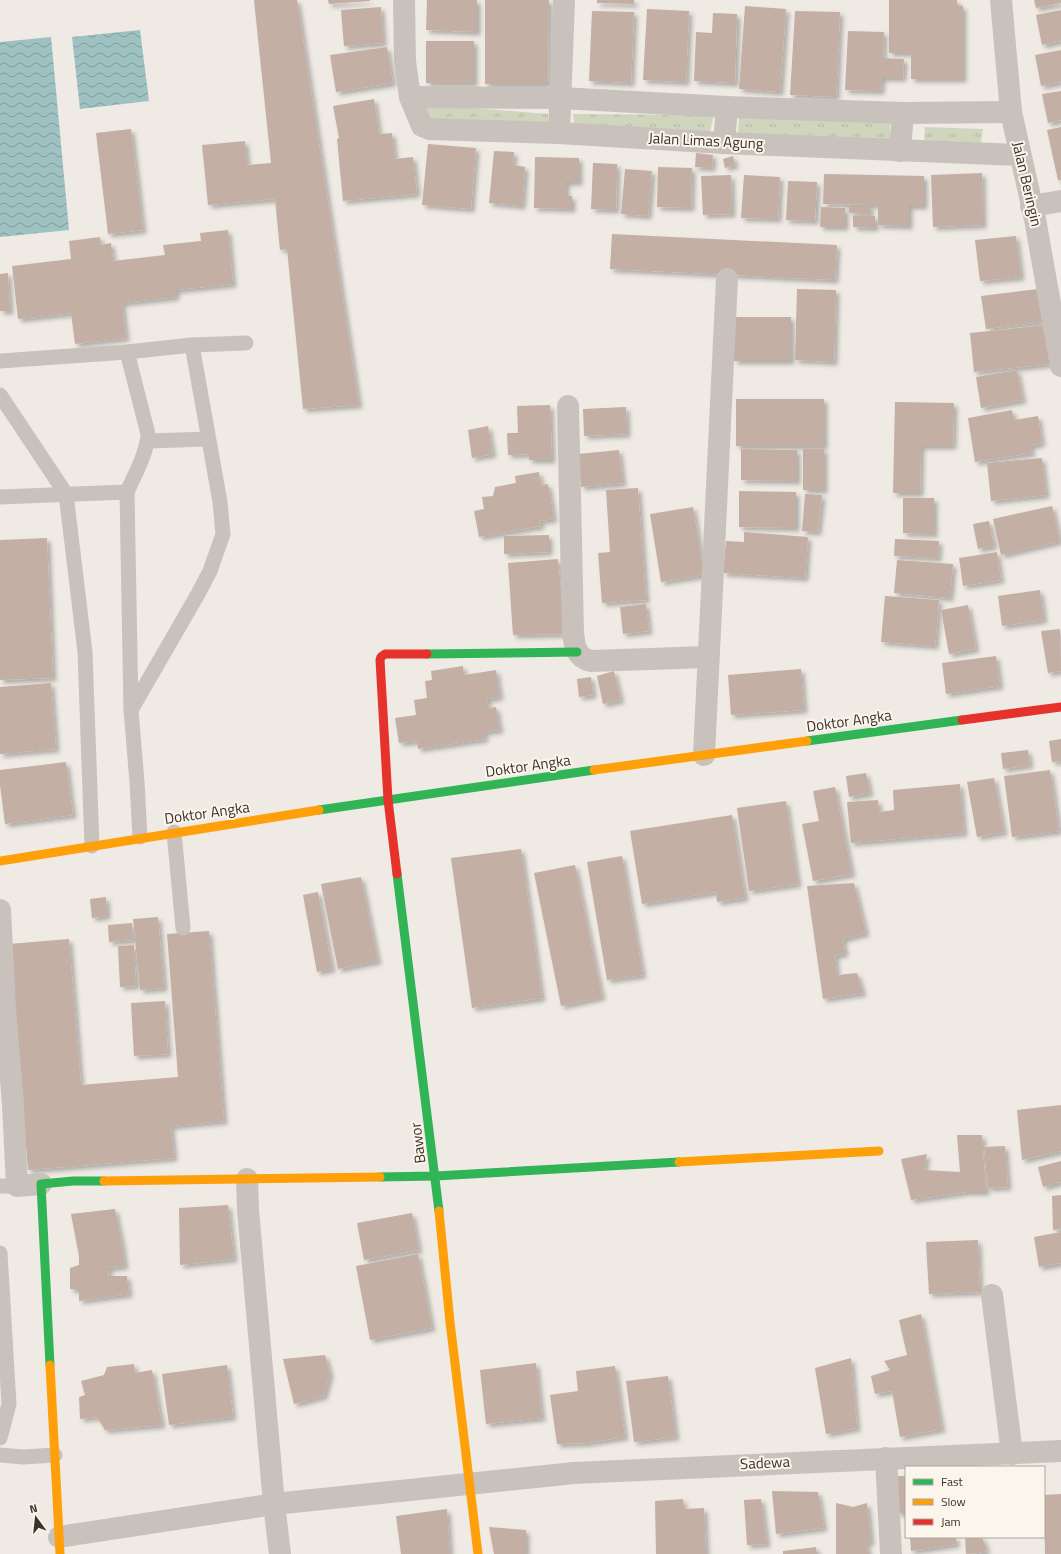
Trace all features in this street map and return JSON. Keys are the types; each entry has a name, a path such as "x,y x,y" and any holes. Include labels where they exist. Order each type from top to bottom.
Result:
{"street":[{"name":"Jalan Limas Agung","path":"404,0 405,61 410,97 422,126 429,129 559,133 724,143 1020,155"},
{"path":"559,133 564,0"},
{"name":"Jalan Beringin","path":"1001,0 1011,112 1035,219 1061,366"},
{"path":"410,97 560,98 727,107 903,113 1011,112"},
{"path":"724,143 727,107"},
{"path":"900,151 903,113"},
{"path":"1031,206 1061,201"},
{"path":"704,755 728,279"},
{"path":"568,406 569,511 573,642 576,652 584,660 591,661 708,657"},
{"name":"Bawor","path":"478,1554 450,1322 436,1176 388,800 380,664 382,656 385,654 576,652"},
{"name":"Doktor Angka","path":"0,861 140,837 388,800 704,755 1061,707"},
{"path":"0,910 5,1009 13,1104 8,1186 73,1181 436,1176 879,1151"},
{"path":"247,1179 248,1210 274,1504 280,1554"},
{"path":"41,1184 60,1545"},
{"path":"992,1295 1012,1454"},
{"name":"Sadewa","path":"60,1545 274,1504 574,1473 1061,1451"},
{"path":"886,1458 891,1554"}],"lane":[{"path":"0,361 127,352 192,345 246,343"},
{"path":"131,710 198,594 210,571 223,534 220,502 192,345"},
{"path":"127,352 147,427 148,441 127,492 131,710 138,782 140,837"},
{"path":"0,395 66,494 85,652 92,846"},
{"path":"148,441 208,439"},
{"path":"0,497 127,492"},
{"path":"174,832 183,928"},
{"path":"0,1253 9,1404 0,1438"},
{"path":"0,1455 23,1457 55,1455"}],"green space":[{"path":"424,104 548,114 549,125 426,119"},
{"path":"573,114 714,115 709,135 575,128"},
{"path":"739,118 890,123 891,142 738,134"},
{"path":"925,127 983,129 981,144 924,141"}],"water":[{"path":"140,30 149,101 80,109 72,37"},
{"path":"51,37 69,230 0,237 0,42"}],"building":[{"path":"254,0 297,0 359,405 303,409 287,249 280,250 275,199 208,205 202,145 245,141 247,165 271,163"},
{"path":"328,0 370,0 370,1 329,4"},
{"path":"427,0 477,0 477,32 426,30"},
{"path":"485,0 549,0 548,84 485,84"},
{"path":"597,0 634,0 634,4 597,3"},
{"path":"889,0 957,0 957,5 963,6 963,79 911,79 911,53 889,53"},
{"path":"1034,0 1061,0 1061,3 1036,8"},
{"path":"745,6 786,9 780,92 739,89"},
{"path":"381,7 383,43 344,46 341,10"},
{"path":"647,9 689,11 686,82 643,80"},
{"path":"1061,10 1061,41 1042,45 1036,15"},
{"path":"592,11 634,12 631,83 589,81"},
{"path":"795,11 840,12 836,97 790,95"},
{"path":"713,13 737,14 735,83 694,81 696,32 712,33"},
{"path":"848,31 884,32 883,58 904,59 903,78 882,78 881,91 845,90"},
{"path":"426,41 474,41 474,83 426,83"},
{"path":"387,47 393,83 336,92 330,55"},
{"path":"1061,50 1061,82 1041,86 1035,55"},
{"path":"1061,91 1061,120 1048,123 1042,94"},
{"path":"374,99 379,134 392,133 395,159 413,157 417,194 343,201 337,139 339,138 333,106"},
{"path":"1061,127 1061,180 1058,180 1047,130"},
{"path":"131,129 143,230 108,234 96,133"},
{"path":"428,144 476,148 471,209 422,205"},
{"path":"494,151 514,152 513,165 525,167 522,206 489,203"},
{"path":"696,153 713,155 712,168 695,167"},
{"path":"733,156 735,165 725,168 723,159"},
{"path":"535,157 579,158 579,182 566,182 566,196 572,196 572,209 534,208"},
{"path":"593,163 617,164 616,210 591,209"},
{"path":"658,167 692,168 691,208 657,207"},
{"path":"625,169 652,171 648,216 621,214"},
{"path":"982,173 983,225 933,227 931,175"},
{"path":"824,174 924,176 924,206 909,206 909,226 878,225 878,205 823,204"},
{"path":"731,175 732,214 703,215 701,176"},
{"path":"744,175 780,177 778,219 741,218"},
{"path":"788,181 817,182 815,221 786,220"},
{"path":"849,206 870,206 870,214 849,213"},
{"path":"821,207 845,208 845,227 820,227"},
{"path":"853,216 875,216 875,228 853,227"},
{"path":"228,230 233,284 176,290 176,297 122,303 126,338 75,344 71,313 18,319 12,266 71,259 69,241 100,237 101,245 111,243 113,261 165,255 163,245 201,241 200,233"},
{"path":"612,234 837,245 835,280 610,269"},
{"path":"1016,236 1021,277 980,281 975,240"},
{"path":"8,273 10,311 0,311 0,274"},
{"path":"797,289 836,290 834,362 795,360"},
{"path":"1038,289 1042,322 986,329 981,296"},
{"path":"734,317 791,317 791,361 734,361"},
{"path":"1046,325 1050,364 974,372 970,333"},
{"path":"1017,370 1023,400 981,408 976,377"},
{"path":"736,399 824,399 824,446 736,446"},
{"path":"895,402 954,403 953,446 921,446 920,493 893,493"},
{"path":"550,405 552,460 529,460 529,454 508,455 507,433 518,433 517,406"},
{"path":"626,407 627,434 584,436 583,409"},
{"path":"1012,410 1014,420 1038,416 1042,443 1030,446 1032,453 975,462 968,418"},
{"path":"488,426 493,454 472,458 468,430"},
{"path":"741,449 797,450 797,481 741,480"},
{"path":"803,449 824,449 824,490 803,490"},
{"path":"619,450 623,483 581,487 578,454"},
{"path":"1042,458 1046,495 991,501 987,463"},
{"path":"539,472 541,485 548,484 554,519 540,521 541,526 479,537 474,511 484,509 482,497 493,496 495,487 516,483 515,476"},
{"path":"638,488 646,600 602,603 598,553 610,552 606,490"},
{"path":"739,491 796,492 796,528 739,527"},
{"path":"805,494 822,495 818,532 802,531"},
{"path":"903,498 934,498 934,534 903,533"},
{"path":"1052,506 1060,541 1001,555 993,519"},
{"path":"693,507 704,575 661,582 650,514"},
{"path":"989,521 994,546 978,549 973,524"},
{"path":"744,532 808,537 805,578 723,573 726,541 744,542"},
{"path":"549,535 549,552 504,554 504,536"},
{"path":"47,538 53,678 0,680 0,540"},
{"path":"895,539 939,541 938,558 894,556"},
{"path":"997,552 1001,580 963,586 959,558"},
{"path":"558,559 565,634 513,635 508,563"},
{"path":"897,560 953,564 950,598 894,593"},
{"path":"1040,590 1044,620 1002,626 998,596"},
{"path":"885,596 939,600 935,646 881,642"},
{"path":"646,604 649,631 623,634 620,607"},
{"path":"968,605 976,649 949,654 941,610"},
{"path":"1060,629 1061,671 1048,673 1041,631"},
{"path":"996,656 1000,686 946,694 942,663"},
{"path":"463,666 464,675 496,670 500,697 487,699 489,708 496,707 500,730 484,732 485,739 418,749 417,741 399,743 395,718 416,715 414,700 427,698 425,681 432,680 431,671"},
{"path":"801,669 804,710 731,715 728,675"},
{"path":"614,671 621,700 603,704 597,676"},
{"path":"591,677 593,695 579,697 577,679"},
{"path":"51,683 56,749 0,754 0,687"},
{"path":"1061,739 1061,761 1052,762 1049,741"},
{"path":"1028,750 1030,765 1003,769 1001,753"},
{"path":"66,762 73,815 5,824 0,785 0,770"},
{"path":"1050,770 1059,831 1012,837 1004,776"},
{"path":"866,773 870,793 849,797 846,776"},
{"path":"994,778 1004,832 977,837 967,782"},
{"path":"960,784 964,833 851,843 847,802 878,800 879,812 894,810 893,790"},
{"path":"835,787 852,874 813,881 802,824 819,821 813,791"},
{"path":"786,801 798,884 749,891 737,808"},
{"path":"732,815 745,898 717,902 716,892 642,904 630,831"},
{"path":"521,849 542,998 472,1008 451,858"},
{"path":"622,856 643,975 607,980 587,862"},
{"path":"575,865 602,997 561,1006 534,873"},
{"path":"361,877 378,961 338,969 321,884"},
{"path":"854,883 866,933 843,939 845,953 835,956 837,975 857,973 863,993 823,999 807,886"},
{"path":"318,892 332,969 317,972 303,895"},
{"path":"106,897 107,916 92,918 90,899"},
{"path":"158,917 164,988 140,990 133,919"},
{"path":"132,923 133,940 109,942 108,925"},
{"path":"209,931 224,1121 171,1126 174,1158 28,1170 9,944 69,939 81,1085 178,1077 167,934"},
{"path":"134,945 136,986 120,987 118,946"},
{"path":"165,1001 168,1054 134,1056 131,1003"},
{"path":"1061,1105 1061,1151 1022,1160 1017,1110"},
{"path":"957,1135 982,1135 986,1192 966,1192 911,1200 901,1159 927,1154 924,1170 960,1172"},
{"path":"1005,1146 1008,1187 988,1188 984,1147"},
{"path":"1061,1161 1061,1182 1043,1187 1038,1167"},
{"path":"1061,1195 1061,1229 1053,1230 1052,1196"},
{"path":"228,1205 234,1259 180,1265 179,1208"},
{"path":"115,1209 125,1266 109,1268 108,1276 127,1276 129,1294 79,1301 79,1290 70,1289 70,1268 79,1265 79,1256 71,1214"},
{"path":"412,1213 419,1250 364,1260 357,1223"},
{"path":"1061,1232 1061,1263 1039,1267 1034,1237"},
{"path":"978,1240 980,1292 929,1294 926,1242"},
{"path":"418,1254 432,1328 370,1340 356,1266"},
{"path":"921,1314 942,1429 900,1437 892,1391 875,1394 871,1376 890,1370 884,1361 907,1355 899,1320"},
{"path":"325,1355 330,1373 324,1396 294,1404 283,1359"},
{"path":"851,1358 857,1428 826,1434 815,1368"},
{"path":"536,1363 542,1418 486,1424 480,1370"},
{"path":"134,1364 135,1373 152,1370 162,1425 105,1430 97,1417 80,1419 79,1397 85,1395 81,1381 104,1375 107,1367"},
{"path":"227,1365 233,1417 169,1425 162,1374"},
{"path":"615,1366 625,1437 586,1443 557,1444 550,1395 578,1391 576,1371"},
{"path":"668,1376 676,1437 634,1442 626,1381"},
{"path":"896,1476 905,1476 905,1513 897,1513"},
{"path":"772,1491 818,1492 824,1528 776,1534"},
{"path":"1061,1494 1061,1554 1045,1554 1045,1495"},
{"path":"683,1499 684,1509 704,1508 706,1554 656,1554 655,1501"},
{"path":"761,1499 767,1544 747,1545 744,1500"},
{"path":"836,1503 853,1507 867,1503 871,1542 866,1543 869,1554 836,1554"},
{"path":"447,1509 450,1554 401,1554 396,1516"},
{"path":"489,1527 526,1530 526,1554 494,1554"},
{"path":"910,1538 956,1538 956,1544 911,1551"},
{"path":"965,1538 982,1538 987,1551 966,1554"},
{"path":"816,1547 817,1554 783,1554 783,1551"}],"traffic: fast":[{"path":"427,654 577,652"},
{"path":"807,741 962,720"},
{"path":"319,810 594,770"},
{"path":"397,874 439,1211"},
{"path":"380,1177 436,1176 679,1162"},
{"path":"50,1365 41,1184 73,1181 104,1181"}],"traffic: slow":[{"path":"594,770 807,741"},
{"path":"0,861 319,810"},
{"path":"679,1162 879,1151"},
{"path":"104,1181 380,1177"},
{"path":"439,1211 450,1322 478,1554"},
{"path":"50,1365 60,1554"}],"traffic: jam":[{"path":"397,874 388,800 380,660 385,654 427,654"},
{"path":"962,720 1061,707"}]}
